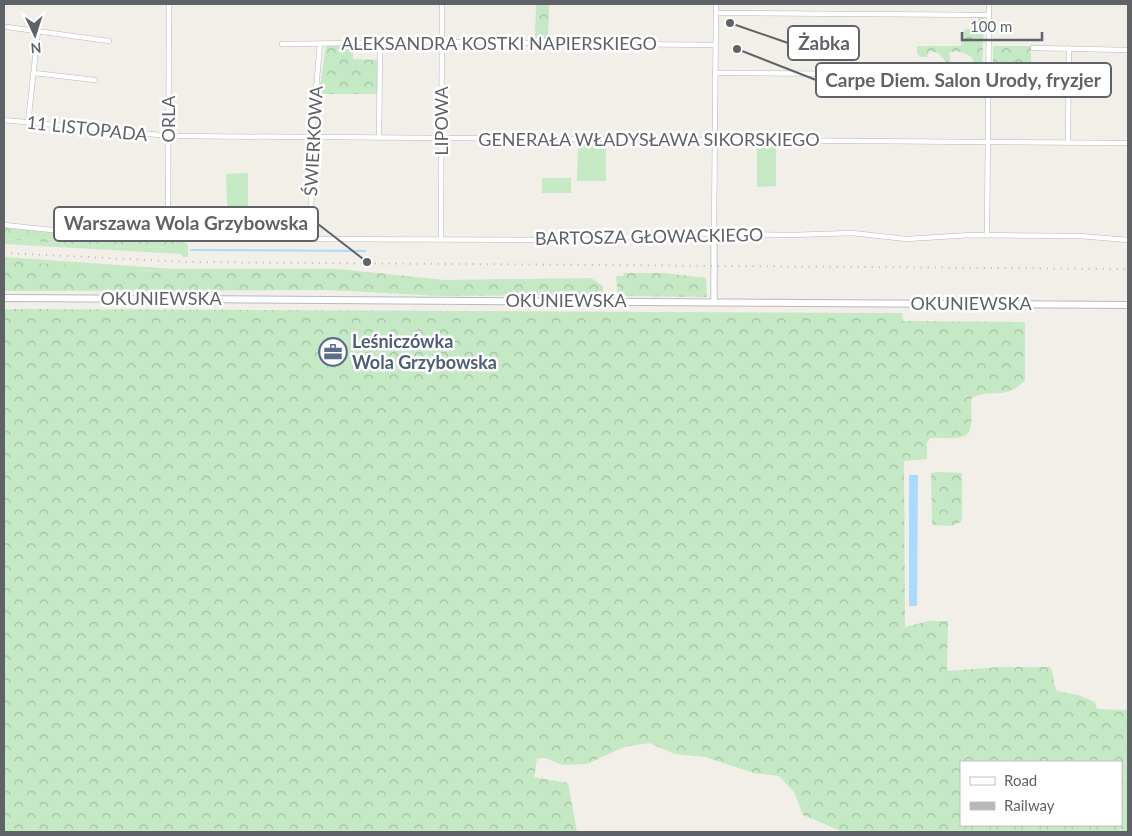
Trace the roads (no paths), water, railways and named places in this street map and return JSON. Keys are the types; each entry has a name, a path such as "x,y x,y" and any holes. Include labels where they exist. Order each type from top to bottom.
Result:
{"main road":[{"name":"OKUNIEWSKA","path":"4,298 1128,305"}],"street":[{"name":"ORLA","path":"168,234 170,136 169,4"},
{"name":"LIPOWA","path":"441,239 442,4"},
{"path":"714,302 716,4"},
{"path":"986,235 989,4"},
{"path":"716,13 989,15"},
{"path":"7,27 109,41"},
{"path":"28,123 38,31"},
{"path":"380,42 380,138"},
{"name":"ALEKSANDRA KOSTKI NAPIERSKIEGO","path":"282,44 442,42 715,45"},
{"name":"ŚWIERKOWA","path":"311,238 312,137 320,44"},
{"path":"1033,48 1128,50"},
{"path":"1068,142 1069,48"},
{"path":"34,73 95,80"},
{"path":"715,73 988,75"},
{"name":"11 LISTOPADA","path":"4,120 170,136"},
{"name":"GENERAŁA WŁADYSŁAWA SIKORSKIEGO","path":"170,136 1128,142"},
{"name":"BARTOSZA GŁOWACKIEGO","path":"4,225 52,230 168,234 197,232 264,239 598,240 666,233 859,233 906,239 986,235 1093,236 1128,240"}],"water":[{"path":"909,475 918,475 917,606 909,606"}],"waterway":[{"path":"191,250 365,251"}],"railway":[{"path":"4,253 190,262 1128,269"}],"place":[{"name":"Żabka","path":"730,23"},
{"name":"Carpe Diem. Salon Urody, fryzjer","path":"737,49"},
{"name":"Warszawa Wola Grzybowska","path":"367,262"},
{"name":"Leśniczówka Wola Grzybowska","path":"333,352"}]}
